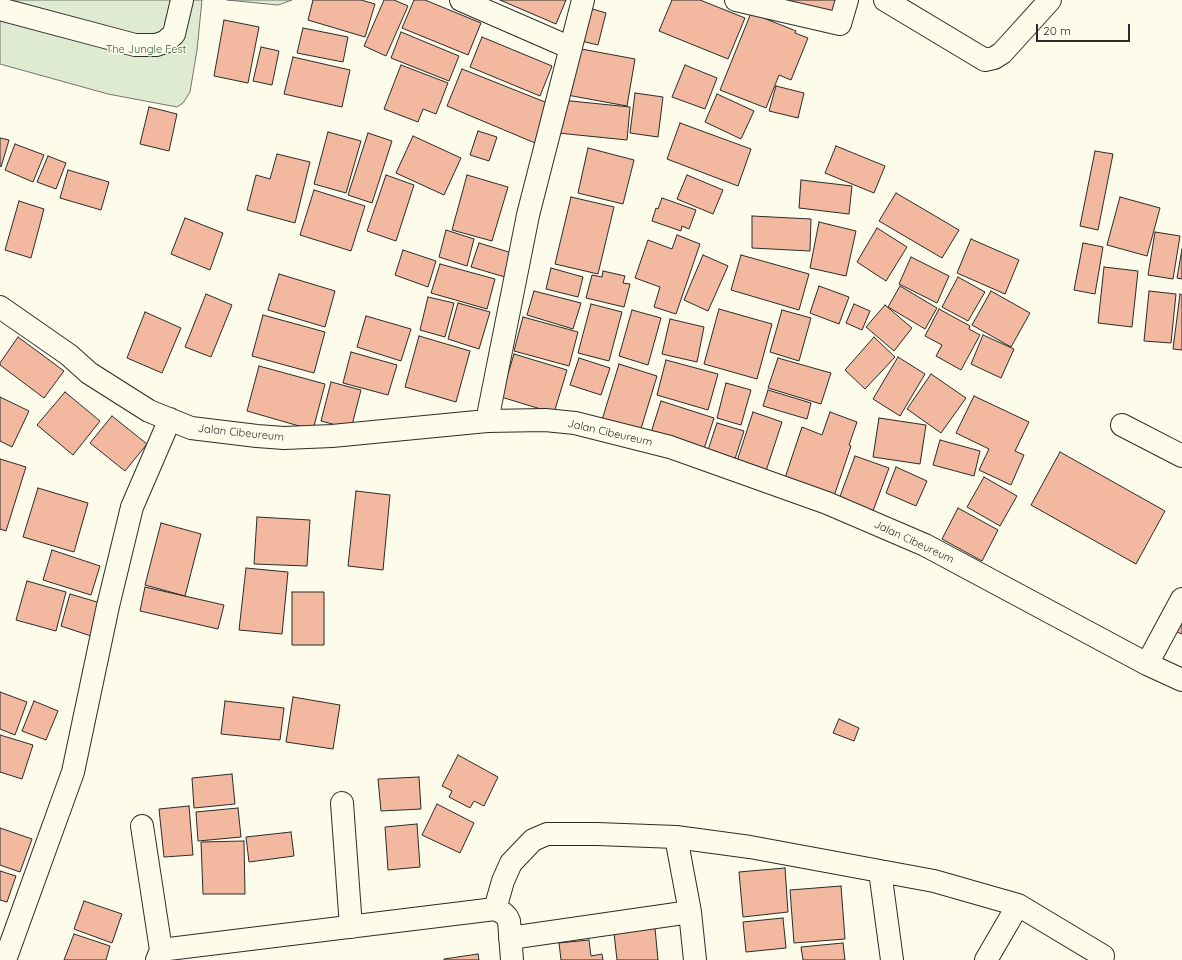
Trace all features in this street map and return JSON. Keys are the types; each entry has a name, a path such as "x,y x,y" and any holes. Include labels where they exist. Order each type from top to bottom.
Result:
{"street":[{"path":"0,10 135,45 156,45 165,42 174,34 182,0"},
{"path":"461,0 571,48"},
{"path":"487,421 528,215 583,0"},
{"path":"736,0 840,24 846,0"},
{"path":"885,0 985,60 994,58 1002,53 1050,0"},
{"name":"Jalan Cibeureum","path":"0,307 69,355 89,373 149,410 191,428 284,438 332,436 487,421 545,420 575,423 670,447 827,503 925,545 1147,664 1182,680"},
{"path":"5,960 73,772 108,606 132,507 170,419"},
{"path":"1122,425 1182,456"},
{"path":"1147,664 1182,598"},
{"path":"342,803 351,927"},
{"path":"142,826 159,955 351,927 495,909 508,917 512,960"},
{"path":"495,909 503,881 511,862 533,840 547,834 676,837 750,847 934,881 1018,905 1103,956"},
{"path":"676,837 690,912 695,960"},
{"path":"880,871 892,960"},
{"path":"986,960 1018,905"},
{"path":"510,938 690,912"}],"green space":[{"name":"The Jungle Fest","path":"0,0 202,0 197,50 190,92 183,103 177,107 108,94 0,64"},
{"path":"227,0 292,0 278,5"}],"building":[{"path":"313,0 361,0 375,4 365,37 308,20"},
{"path":"384,0 394,0 408,6 386,56 364,46"},
{"path":"414,0 425,0 481,23 468,55 402,28"},
{"path":"500,0 566,0 556,24"},
{"path":"672,0 700,0 745,18 728,59 659,31"},
{"path":"758,0 840,0 837,18"},
{"path":"586,7 606,13 598,45 577,40"},
{"path":"751,13 796,31 795,33 808,38 791,80 779,75 766,108 720,90"},
{"path":"224,20 259,27 248,83 214,76"},
{"path":"303,28 348,37 343,62 297,53"},
{"path":"401,32 459,56 449,81 391,58"},
{"path":"482,37 552,66 540,96 470,67"},
{"path":"261,47 279,51 272,85 253,81"},
{"path":"576,48 635,59 627,106 567,95"},
{"path":"293,57 350,70 342,107 284,94"},
{"path":"401,65 448,83 436,114 423,109 418,122 384,109"},
{"path":"685,65 717,78 705,109 672,97"},
{"path":"462,69 550,104 535,143 447,106"},
{"path":"776,86 804,93 798,118 769,111"},
{"path":"635,93 663,97 658,137 630,133"},
{"path":"717,94 754,111 741,139 705,122"},
{"path":"561,100 630,107 627,140 558,133"},
{"path":"149,107 177,114 169,151 140,144"},
{"path":"680,123 751,149 738,186 667,159"},
{"path":"478,131 497,137 489,161 470,155"},
{"path":"328,132 361,141 346,193 314,184"},
{"path":"368,133 392,141 372,203 348,195"},
{"path":"413,136 461,158 444,195 396,173"},
{"path":"0,138 9,140 1,167 0,166"},
{"path":"15,144 44,155 33,182 5,170"},
{"path":"836,146 885,166 874,193 825,173"},
{"path":"588,148 634,160 623,204 578,193"},
{"path":"1095,151 1113,154 1098,230 1080,226"},
{"path":"277,154 310,162 295,223 247,210 256,175 270,179"},
{"path":"48,156 66,163 56,189 37,182"},
{"path":"68,170 109,182 101,210 60,198"},
{"path":"386,175 414,185 396,241 367,231"},
{"path":"467,175 508,187 492,241 452,230"},
{"path":"687,175 723,190 713,214 677,199"},
{"path":"801,180 852,186 849,214 799,208"},
{"path":"314,190 365,206 351,251 300,235"},
{"path":"896,193 959,230 942,258 879,221"},
{"path":"571,197 614,207 598,274 555,264"},
{"path":"1120,197 1160,208 1147,256 1107,245"},
{"path":"662,198 696,210 689,229 682,226 681,231 652,221 656,208 658,209"},
{"path":"19,201 44,209 31,258 5,250"},
{"path":"752,216 811,219 810,251 752,248"},
{"path":"185,218 223,233 210,270 171,254"},
{"path":"819,222 856,231 846,276 810,268"},
{"path":"877,228 907,247 886,281 857,262"},
{"path":"446,230 474,239 467,266 439,257"},
{"path":"1155,232 1180,236 1173,279 1148,275"},
{"path":"677,235 700,244 676,314 654,307 660,287 635,278 648,240 672,249"},
{"path":"971,239 1019,260 1005,294 957,273"},
{"path":"479,243 512,253 505,277 471,267"},
{"path":"1083,243 1103,247 1095,294 1074,290"},
{"path":"1182,249 1182,279 1177,278"},
{"path":"403,250 436,261 428,287 395,275"},
{"path":"703,255 728,266 708,311 684,300"},
{"path":"741,255 809,274 799,310 731,290"},
{"path":"911,257 949,276 937,303 899,284"},
{"path":"440,264 495,279 487,309 431,293"},
{"path":"1104,267 1138,271 1132,327 1098,323"},
{"path":"551,268 583,277 578,297 546,289"},
{"path":"603,271 625,276 623,283 630,284 624,307 586,298 592,275 602,277"},
{"path":"279,274 335,291 325,327 268,310"},
{"path":"958,277 985,292 968,321 942,307"},
{"path":"819,286 849,297 839,324 810,313"},
{"path":"900,286 937,308 925,329 888,307"},
{"path":"534,291 581,303 573,329 527,315"},
{"path":"991,291 1030,313 1011,347 972,325"},
{"path":"1149,291 1176,294 1171,343 1144,341"},
{"path":"206,294 232,305 211,357 185,347"},
{"path":"1180,294 1182,295 1182,350 1173,349"},
{"path":"428,297 454,303 445,337 420,330"},
{"path":"458,303 490,312 479,349 448,339"},
{"path":"591,304 622,312 609,361 578,353"},
{"path":"854,304 870,311 862,330 846,323"},
{"path":"885,305 912,328 894,351 866,327"},
{"path":"719,309 772,324 757,379 704,364"},
{"path":"939,309 970,326 969,329 980,335 961,370 936,356 942,345 925,336"},
{"path":"632,310 661,318 648,365 619,356"},
{"path":"782,310 811,318 799,361 770,352"},
{"path":"145,312 181,328 162,373 127,358"},
{"path":"263,315 325,332 314,373 252,356"},
{"path":"366,316 411,329 401,361 357,347"},
{"path":"523,317 578,332 569,366 514,351"},
{"path":"670,319 704,327 697,362 662,354"},
{"path":"983,335 1014,349 1001,378 971,364"},
{"path":"419,336 470,351 456,402 405,387"},
{"path":"18,337 64,371 44,398 0,365"},
{"path":"874,337 895,357 865,389 845,370"},
{"path":"351,352 397,365 388,395 343,383"},
{"path":"514,354 567,370 554,413 501,397"},
{"path":"898,357 925,374 900,416 873,399"},
{"path":"579,358 610,368 601,395 570,385"},
{"path":"778,358 831,373 821,404 768,388"},
{"path":"666,360 718,374 708,410 657,395"},
{"path":"619,364 657,376 640,432 602,420"},
{"path":"259,366 325,384 313,430 247,411"},
{"path":"931,374 966,398 941,433 907,409"},
{"path":"331,382 361,390 351,429 321,421"},
{"path":"726,383 751,390 741,425 717,418"},
{"path":"768,390 811,403 807,419 763,406"},
{"path":"65,392 100,421 73,455 37,425"},
{"path":"974,396 1029,422 1015,451 1024,455 1011,485 979,470 989,449 956,433"},
{"path":"0,397 29,411 12,447 0,441"},
{"path":"661,401 714,418 702,455 649,439"},
{"path":"753,412 782,422 765,474 736,464"},
{"path":"830,412 857,422 849,445 851,446 834,496 785,478 802,427 822,435"},
{"path":"112,416 147,444 125,471 90,443"},
{"path":"879,418 926,425 920,464 873,457"},
{"path":"717,423 744,431 733,465 706,456"},
{"path":"940,440 980,451 974,476 933,465"},
{"path":"1060,452 1165,511 1136,564 1031,505"},
{"path":"855,456 889,468 873,511 839,499"},
{"path":"0,459 26,467 6,531 0,529"},
{"path":"896,467 927,481 916,506 886,493"},
{"path":"984,477 1017,496 1000,526 967,507"},
{"path":"38,488 88,503 74,552 23,537"},
{"path":"356,491 390,495 383,570 348,566"},
{"path":"958,508 998,530 982,561 942,539"},
{"path":"257,517 310,520 307,566 254,564"},
{"path":"161,523 201,534 185,596 145,585"},
{"path":"52,550 100,566 91,595 43,580"},
{"path":"246,568 288,572 282,634 239,630"},
{"path":"27,581 66,592 56,631 16,620"},
{"path":"145,587 224,605 218,629 140,611"},
{"path":"292,592 324,592 324,645 292,645"},
{"path":"70,594 107,605 97,638 61,626"},
{"path":"1182,620 1182,634 1177,632"},
{"path":"0,692 27,702 15,735 0,729"},
{"path":"293,697 340,705 333,749 286,742"},
{"path":"34,701 58,711 46,740 22,731"},
{"path":"225,701 284,708 280,740 221,734"},
{"path":"839,719 859,728 854,741 833,733"},
{"path":"0,735 33,745 22,779 0,772"},
{"path":"458,755 498,777 484,806 474,801 470,808 449,797 452,791 442,786"},
{"path":"232,774 235,804 194,808 192,778"},
{"path":"419,777 421,809 381,811 378,779"},
{"path":"437,804 474,823 460,853 422,835"},
{"path":"189,806 193,855 164,857 159,809"},
{"path":"238,808 241,837 198,841 196,812"},
{"path":"417,824 420,867 388,870 385,827"},
{"path":"0,828 32,839 20,872 0,865"},
{"path":"291,832 294,856 249,862 246,837"},
{"path":"244,841 245,894 203,894 201,842"},
{"path":"785,868 788,912 743,917 739,872"},
{"path":"0,871 16,876 7,902 0,900"},
{"path":"841,886 845,939 794,943 790,890"},
{"path":"84,901 122,914 112,943 74,929"},
{"path":"783,918 786,948 746,952 743,922"},
{"path":"655,928 658,960 617,960 614,933"},
{"path":"74,934 110,946 106,960 64,960"},
{"path":"589,940 591,956 602,954 603,960 561,960 559,943"},
{"path":"843,943 845,960 803,960 801,947"},
{"path":"478,954 479,960 444,960 444,959"}]}
